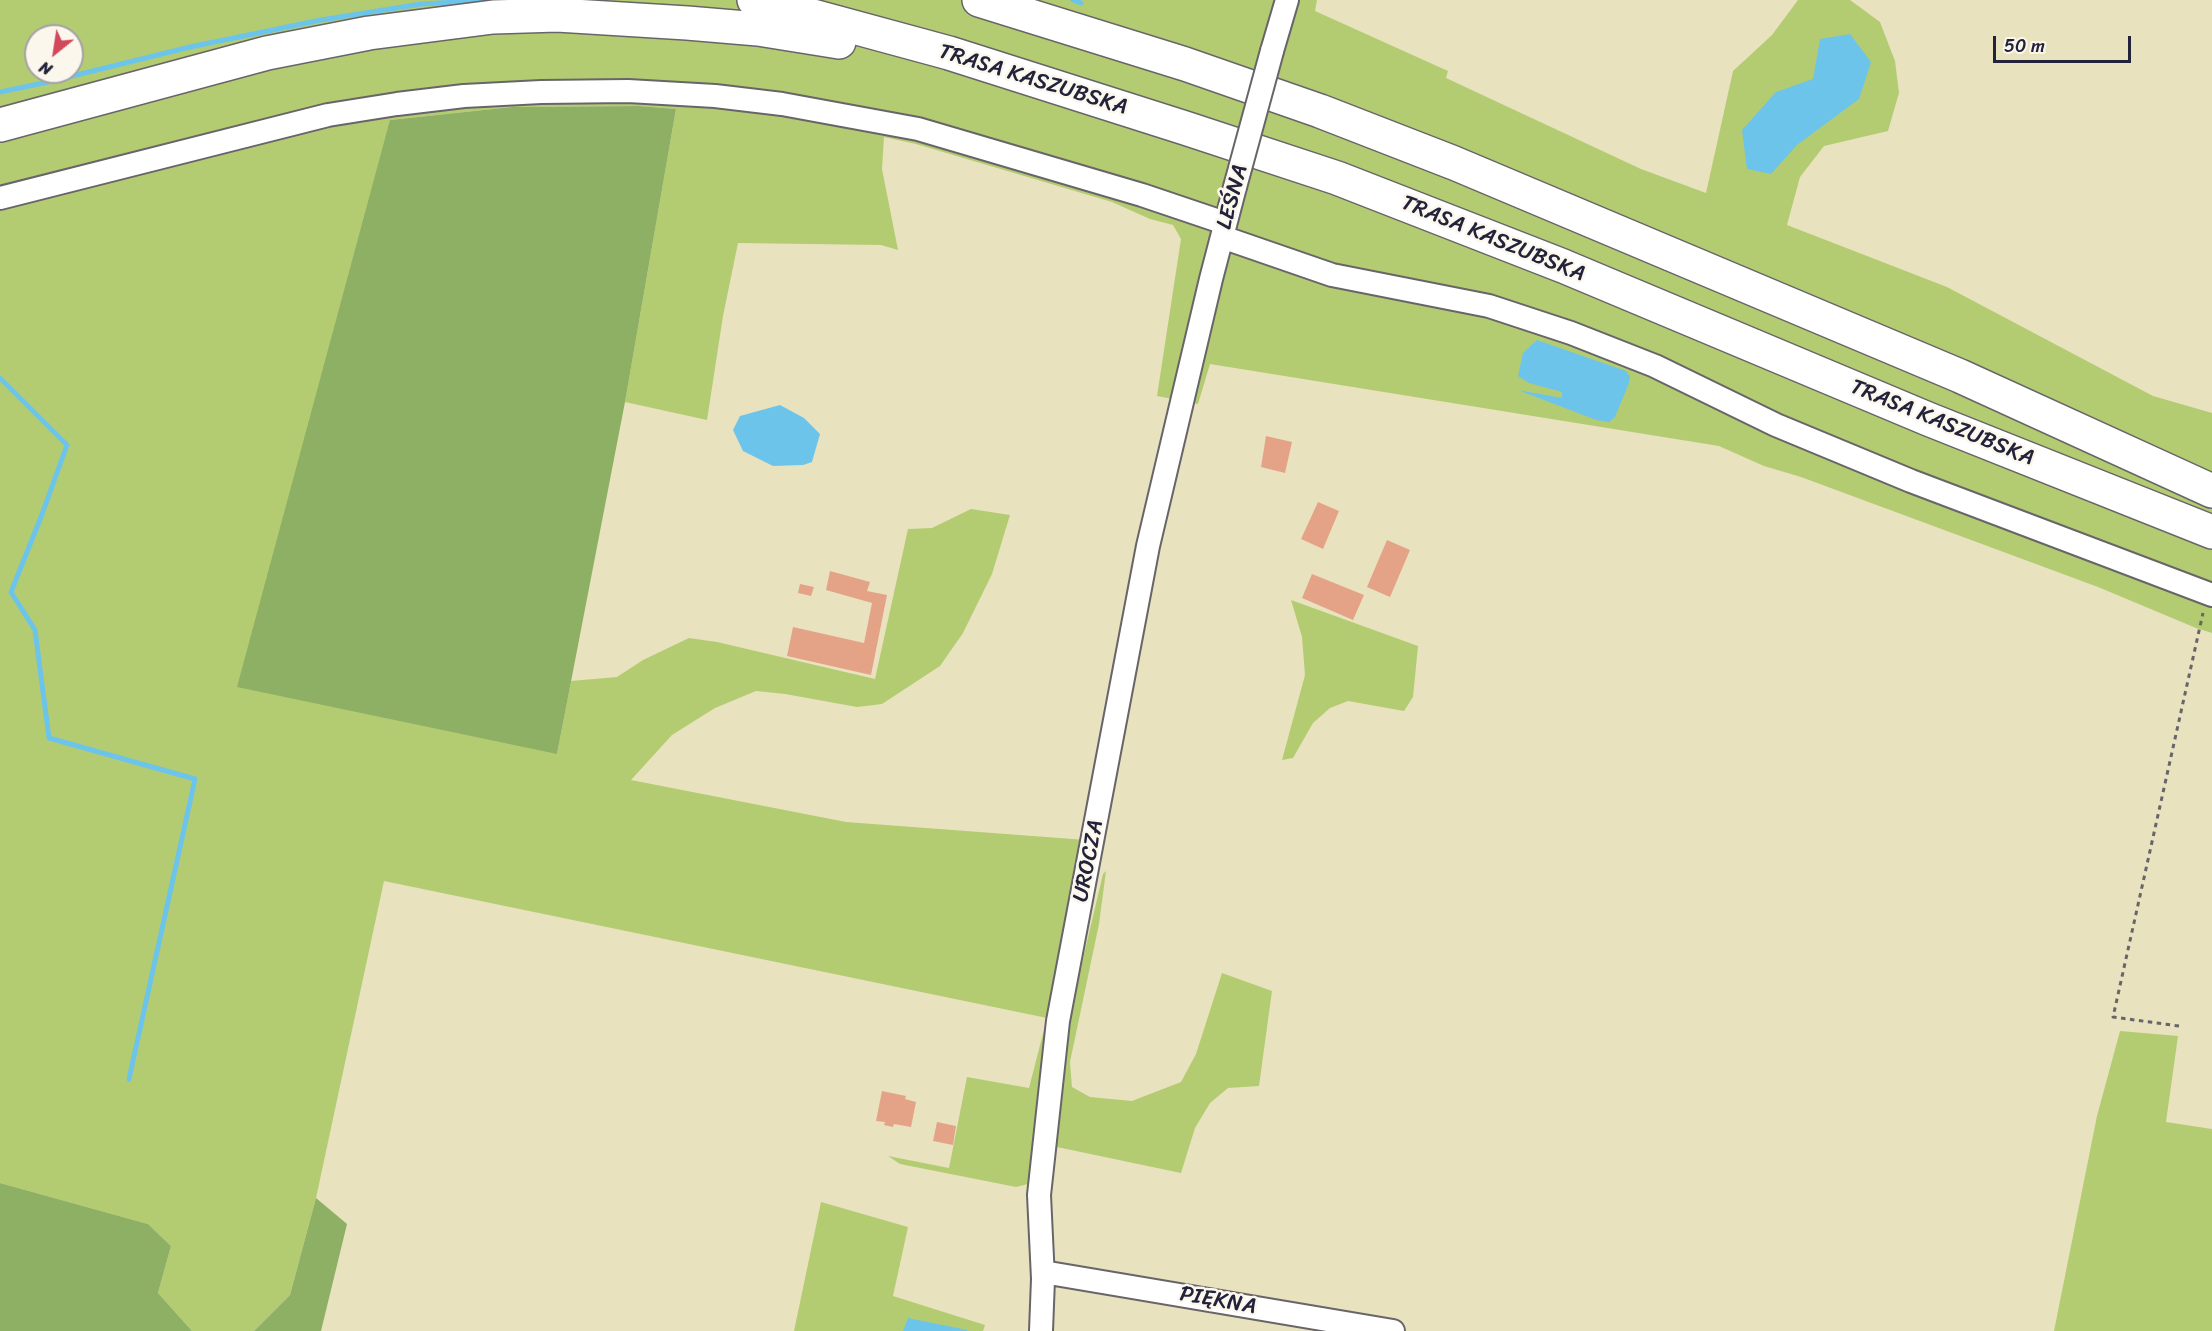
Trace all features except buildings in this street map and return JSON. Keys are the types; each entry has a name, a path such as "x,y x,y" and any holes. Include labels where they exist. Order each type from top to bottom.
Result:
{"highway":[{"name":"TRASA KASZUBSKA","path":"754,0 938,50 1337,178 1574,270 1928,419 2212,532"},
{"name":"TRASA KASZUBSKA","path":"979,0 1219,76 1320,111 1454,163 1950,372 2212,491"},
{"path":"0,125 267,52 369,33 493,16 557,15 758,29 854,45 1038,82"}],"street":[{"name":"LEŚNA","path":"1182,396 1235,187 1287,0"},
{"path":"0,198 328,115 397,104 464,96 628,91 715,96 782,104 918,129 1131,192 1332,275 1489,306 1571,333 1655,366 1776,426 1911,481 2210,594"},
{"name":"UROCZA","path":"1041,1331 1042,1272 1039,1195 1058,1021 1148,546 1182,396"},
{"name":"PIĘKNA","path":"1042,1272 1393,1331"}],"path":[{"path":"2180,1026 2113,1017 2210,594"}],"green space":[{"path":"0,0 1317,0 1315,11 1448,71 1446,78 1641,169 1706,193 1733,71 1772,35 1798,0 1850,0 1880,22 1895,61 1899,93 1888,131 1824,146 1800,177 1787,225 1947,287 2153,396 2212,413 2212,633 2098,587 1801,477 1764,466 1719,446 1210,364 1198,404 1157,396 1181,239 1173,225 1150,219 1112,202 916,144 884,137 882,169 898,250 881,245 738,243 723,316 707,420 625,402 676,109 639,106 512,107 390,120 557,754 571,681 617,677 643,660 689,638 717,642 875,679 908,529 932,528 971,509 1010,515 992,574 963,633 940,666 882,704 857,707 756,691 715,708 672,735 631,780 846,822 1086,840 1064,927 1047,1018 384,881 316,1198 290,1295 254,1331 192,1331 158,1293 171,1246 148,1224 0,1183"},
{"path":"639,106 676,109 625,402 557,754 237,687 390,120 512,107"},
{"path":"1291,600 1418,646 1413,697 1404,711 1348,701 1330,708 1313,723 1293,758 1282,760 1305,675 1302,637"},
{"path":"1106,871 1099,924 1070,1062 1072,1087 1090,1097 1132,1101 1181,1082 1196,1054 1222,973 1272,991 1259,1086 1228,1088 1210,1103 1195,1128 1181,1173 1052,1146 1068,1022 1103,874"},
{"path":"1047,1018 1036,1176 1028,1184 1016,1187 900,1164 888,1156 949,1168 967,1077 1029,1088"},
{"path":"2120,1031 2178,1036 2166,1122 2212,1129 2212,1331 2054,1331 2097,1116"},
{"path":"0,1183 148,1224 171,1246 158,1293 192,1331 0,1331"},
{"path":"316,1198 347,1224 321,1331 254,1331 290,1295"},
{"path":"821,1202 908,1227 893,1296 985,1325 983,1331 794,1331"}],"water":[{"path":"1850,34 1871,62 1859,99 1797,145 1771,174 1747,169 1742,130 1776,92 1813,79 1820,39"},
{"path":"1537,340 1626,371 1630,377 1629,383 1615,417 1609,422 1596,420 1518,390 1562,398 1562,392 1529,383 1518,376 1523,353"},
{"path":"780,405 804,418 820,434 812,462 803,465 773,466 743,451 733,430 740,416"},
{"path":"908,1318 967,1330 967,1331 903,1331"}],"waterway":[{"path":"0,92 190,47 321,20 421,4 492,0"},
{"path":"1073,0 1081,3"},
{"path":"0,378 67,445 11,592 35,630 49,738 195,779 129,1079"}]}
